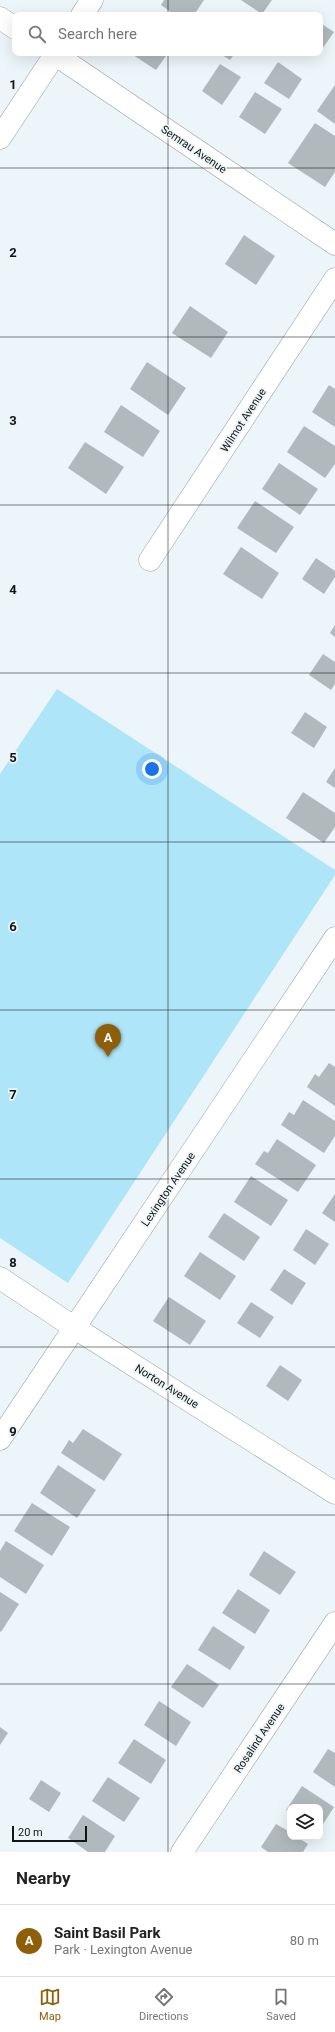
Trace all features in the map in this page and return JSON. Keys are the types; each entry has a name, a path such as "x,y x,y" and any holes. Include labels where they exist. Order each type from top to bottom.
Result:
{"street":[{"path":"84,12 92,0"},
{"path":"0,18 12,26"},
{"path":"0,138 54,56"},
{"name":"Semrau Avenue","path":"58,56 335,244"},
{"name":"Wilmot Avenue","path":"150,560 335,279"},
{"name":"Lexington Avenue","path":"0,1439 335,938"},
{"name":"Norton Avenue","path":"0,1278 75,1328 335,1493"},
{"name":"Rosalind Avenue","path":"182,1852 335,1623"}],"shaded area":[{"path":"57,689 335,870 335,875 68,1283 0,1238 0,774"}],"building":[{"path":"164,0 204,0 196,12 171,12 161,5"},
{"path":"241,0 272,0 263,12 259,12"},
{"path":"323,25 334,32 323,48"},
{"path":"135,56 166,56 156,70"},
{"path":"224,56 233,56 230,60"},
{"path":"278,62 302,79 289,99 264,83"},
{"path":"220,64 241,77 222,105 202,91"},
{"path":"335,85 335,124 317,111"},
{"path":"255,92 282,109 265,134 239,117"},
{"path":"315,123 335,136 335,172 325,187 288,163"},
{"path":"244,235 275,256 256,285 225,264"},
{"path":"190,306 228,332 211,358 172,333"},
{"path":"147,362 186,388 168,415 130,389"},
{"path":"329,385 335,389 335,427 312,412"},
{"path":"121,405 160,431 143,457 104,432"},
{"path":"304,426 335,446 335,464 325,478 287,452"},
{"path":"85,442 124,467 106,494 68,468"},
{"path":"279,463 318,489 300,515 262,489"},
{"path":"255,501 294,527 276,553 237,528"},
{"path":"241,547 279,573 262,599 223,574"},
{"path":"316,558 335,571 335,577 324,594 302,579"},
{"path":"335,625 335,637 330,633"},
{"path":"323,654 335,662 335,684 331,690 309,675"},
{"path":"305,712 327,727 314,748 291,733"},
{"path":"335,768 335,788 326,782"},
{"path":"303,792 335,813 335,827 324,843 286,818"},
{"path":"329,1063 335,1067 335,1106 307,1087 315,1074 319,1077"},
{"path":"303,1100 335,1121 335,1136 324,1153 281,1125 289,1112 294,1115"},
{"path":"277,1139 316,1165 298,1192 255,1164 264,1151 268,1153"},
{"path":"251,1176 288,1200 271,1226 234,1202"},
{"path":"335,1194 335,1222 322,1213"},
{"path":"224,1213 260,1237 244,1261 208,1237"},
{"path":"306,1229 329,1244 315,1265 293,1250"},
{"path":"200,1252 236,1276 220,1300 184,1276"},
{"path":"284,1269 306,1283 292,1305 270,1290"},
{"path":"169,1297 206,1321 190,1345 153,1321"},
{"path":"251,1302 274,1317 260,1338 237,1323"},
{"path":"280,1365 302,1380 288,1401 266,1386"},
{"path":"83,1429 122,1454 104,1481 61,1453 69,1440 73,1443"},
{"path":"58,1465 96,1490 77,1518 40,1493"},
{"path":"32,1503 70,1527 52,1556 14,1531"},
{"path":"6,1541 44,1565 26,1594 0,1577 0,1551"},
{"path":"264,1551 296,1572 280,1595 249,1575"},
{"path":"238,1589 270,1610 255,1634 222,1613"},
{"path":"0,1592 19,1604 1,1632 0,1631"},
{"path":"213,1626 245,1647 230,1670 198,1650"},
{"path":"187,1664 219,1685 203,1708 171,1687"},
{"path":"159,1701 191,1722 176,1746 144,1725"},
{"path":"0,1727 8,1733 0,1745"},
{"path":"134,1739 166,1760 151,1784 118,1763"},
{"path":"328,1749 335,1753 335,1787 313,1772"},
{"path":"108,1777 140,1798 124,1822 92,1801"},
{"path":"41,1780 61,1793 49,1812 29,1799"},
{"path":"302,1786 334,1807 323,1824 323,1804 290,1804"},
{"path":"83,1815 115,1836 105,1852 88,1852 68,1838"},
{"path":"276,1824 287,1830 287,1840 302,1840 308,1844 303,1852 268,1852 261,1847"}],"place":[{"name":"Saint Basil Park","path":"108,1057"}]}
